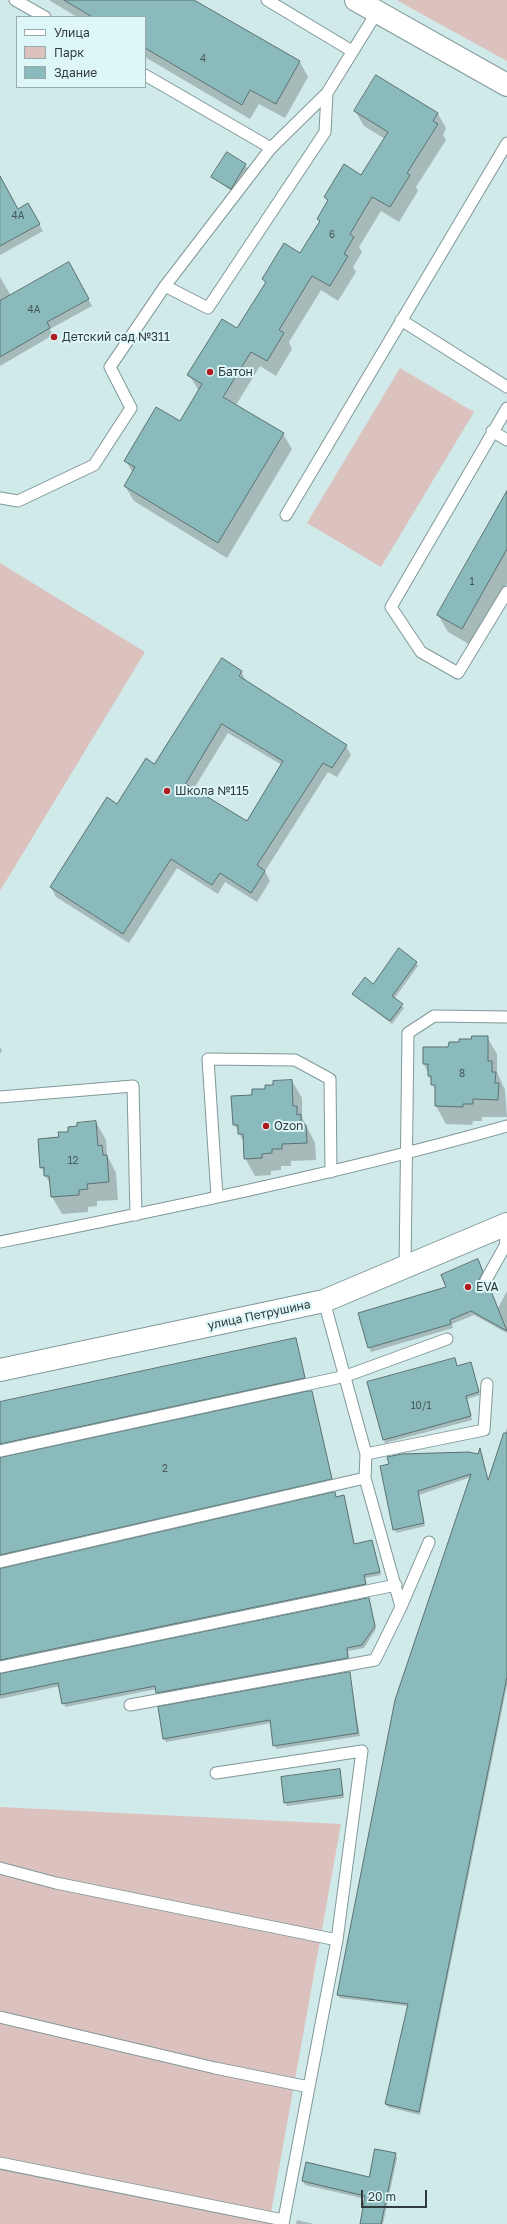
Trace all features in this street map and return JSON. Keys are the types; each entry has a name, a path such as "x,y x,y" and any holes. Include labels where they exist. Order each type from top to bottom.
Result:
{"street":[{"path":"356,0 507,85"},
{"name":"улица Петрушина","path":"0,1370 324,1301 507,1224"}],"lane":[{"path":"15,0 42,16"},
{"path":"267,0 352,51"},
{"path":"0,498 18,501 94,466 131,408 110,367 165,286 271,148 327,93 377,12"},
{"path":"146,76 271,148"},
{"path":"165,286 208,308 325,132 327,93"},
{"path":"286,515 507,143"},
{"path":"401,320 507,387"},
{"path":"507,408 492,431 391,607 421,652 458,673 507,592"},
{"path":"492,431 507,440"},
{"path":"405,1268 408,1033 434,1016 507,1017"},
{"path":"218,1197 208,1059 295,1060 330,1079 331,1172"},
{"path":"0,1097 133,1086 136,1215"},
{"path":"0,1242 136,1215 331,1172 406,1154 507,1126"},
{"path":"486,1280 505,1246 507,1230"},
{"path":"324,1301 346,1376 366,1454 365,1478 401,1607"},
{"path":"0,1451 346,1376 448,1339"},
{"path":"366,1454 484,1430 487,1384"},
{"path":"0,1562 365,1478"},
{"path":"130,1705 376,1660 429,1542"},
{"path":"0,1667 396,1585"},
{"path":"0,2163 283,2222 337,1940 362,1751 216,1773"},
{"path":"0,1868 56,1883 337,1940"},
{"path":"0,2018 215,2068 309,2087"}],"green space":[{"path":"398,0 507,0 507,61 398,1"},
{"path":"400,368 474,412 381,567 307,523"},
{"path":"0,563 145,652 0,891"},
{"path":"0,1807 341,1824 269,2224 0,2224"}],"building":[{"path":"64,0 194,0 300,61 276,104 250,90 242,105 146,49 146,16 91,16"},
{"path":"376,75 438,113 433,121 438,124 407,173 410,175 390,207 372,197 350,234 354,237 344,254 348,256 330,286 312,276 279,330 284,333 267,361 251,352 223,397 284,433 218,543 124,486 135,467 124,461 156,407 180,421 202,384 187,375 222,319 237,328 266,282 262,279 284,243 300,253 320,221 317,219 328,200 324,197 344,164 361,175 388,132 354,111"},
{"path":"227,152 246,164 231,189 211,177"},
{"path":"0,176 18,209 28,203 40,224 0,246"},
{"path":"69,262 89,299 47,322 50,328 0,357 0,301"},
{"path":"507,491 507,549 462,629 437,615"},
{"name":"Школа №115","path":"222,658 242,671 239,676 347,745 332,768 323,763 257,865 265,871 251,893 220,873 212,885 171,859 123,934 50,887 107,797 117,804 146,758 154,764","holes":["222,724 283,761 247,821 186,784"]},
{"path":"399,948 417,962 392,996 403,1004 390,1021 352,994 365,977 373,984"},
{"path":"472,1036 488,1036 488,1061 492,1061 492,1072 496,1072 495,1083 499,1083 498,1100 473,1099 473,1104 463,1104 463,1107 435,1106 435,1085 431,1085 431,1076 428,1076 428,1064 423,1064 423,1047 448,1047 449,1042 459,1042 459,1039 471,1039"},
{"path":"292,1080 293,1106 297,1106 297,1115 301,1114 301,1125 306,1125 307,1143 282,1144 282,1149 272,1149 272,1153 262,1154 262,1158 244,1159 243,1134 238,1134 238,1125 233,1125 231,1096 252,1095 252,1089 265,1089 265,1085 273,1085 273,1081"},
{"path":"96,1121 98,1146 102,1145 103,1155 107,1155 109,1182 87,1184 88,1189 79,1190 79,1195 51,1197 49,1176 44,1176 44,1167 40,1168 38,1139 59,1137 58,1132 68,1132 68,1127 77,1126 77,1123"},
{"path":"478,1259 483,1272 479,1280 480,1283 483,1286 489,1286 507,1331 471,1311 450,1320 451,1324 368,1348 358,1313 446,1287 441,1275"},
{"path":"296,1338 305,1378 0,1444 0,1402"},
{"path":"455,1358 457,1366 471,1362 479,1392 466,1396 471,1416 383,1440 367,1382"},
{"path":"312,1391 332,1479 0,1555 0,1458"},
{"path":"504,1433 507,1433 507,1677 419,2112 385,2104 408,2004 337,1995 395,1700 471,1474 418,1491 424,1523 393,1530 380,1466 389,1464 387,1457 402,1454 469,1452 478,1454 480,1448 488,1480"},
{"path":"335,1492 336,1497 344,1495 354,1544 372,1540 380,1572 364,1575 366,1584 0,1660 0,1569"},
{"path":"369,1598 375,1626 362,1645 347,1648 348,1658 156,1693 155,1686 62,1704 58,1683 0,1695 0,1674"},
{"path":"350,1672 358,1733 273,1746 270,1720 163,1739 158,1707"},
{"path":"340,1769 343,1795 284,1803 281,1777"},
{"path":"375,2149 396,2153 381,2224 360,2224 365,2196 302,2181 306,2162 369,2177"}],"place":[{"name":"Детский сад №311","path":"54,337"},
{"name":"Батон","path":"210,372"},
{"name":"Школа №115","path":"167,791"},
{"name":"Ozon","path":"266,1126"},
{"name":"EVA","path":"468,1287"}]}
